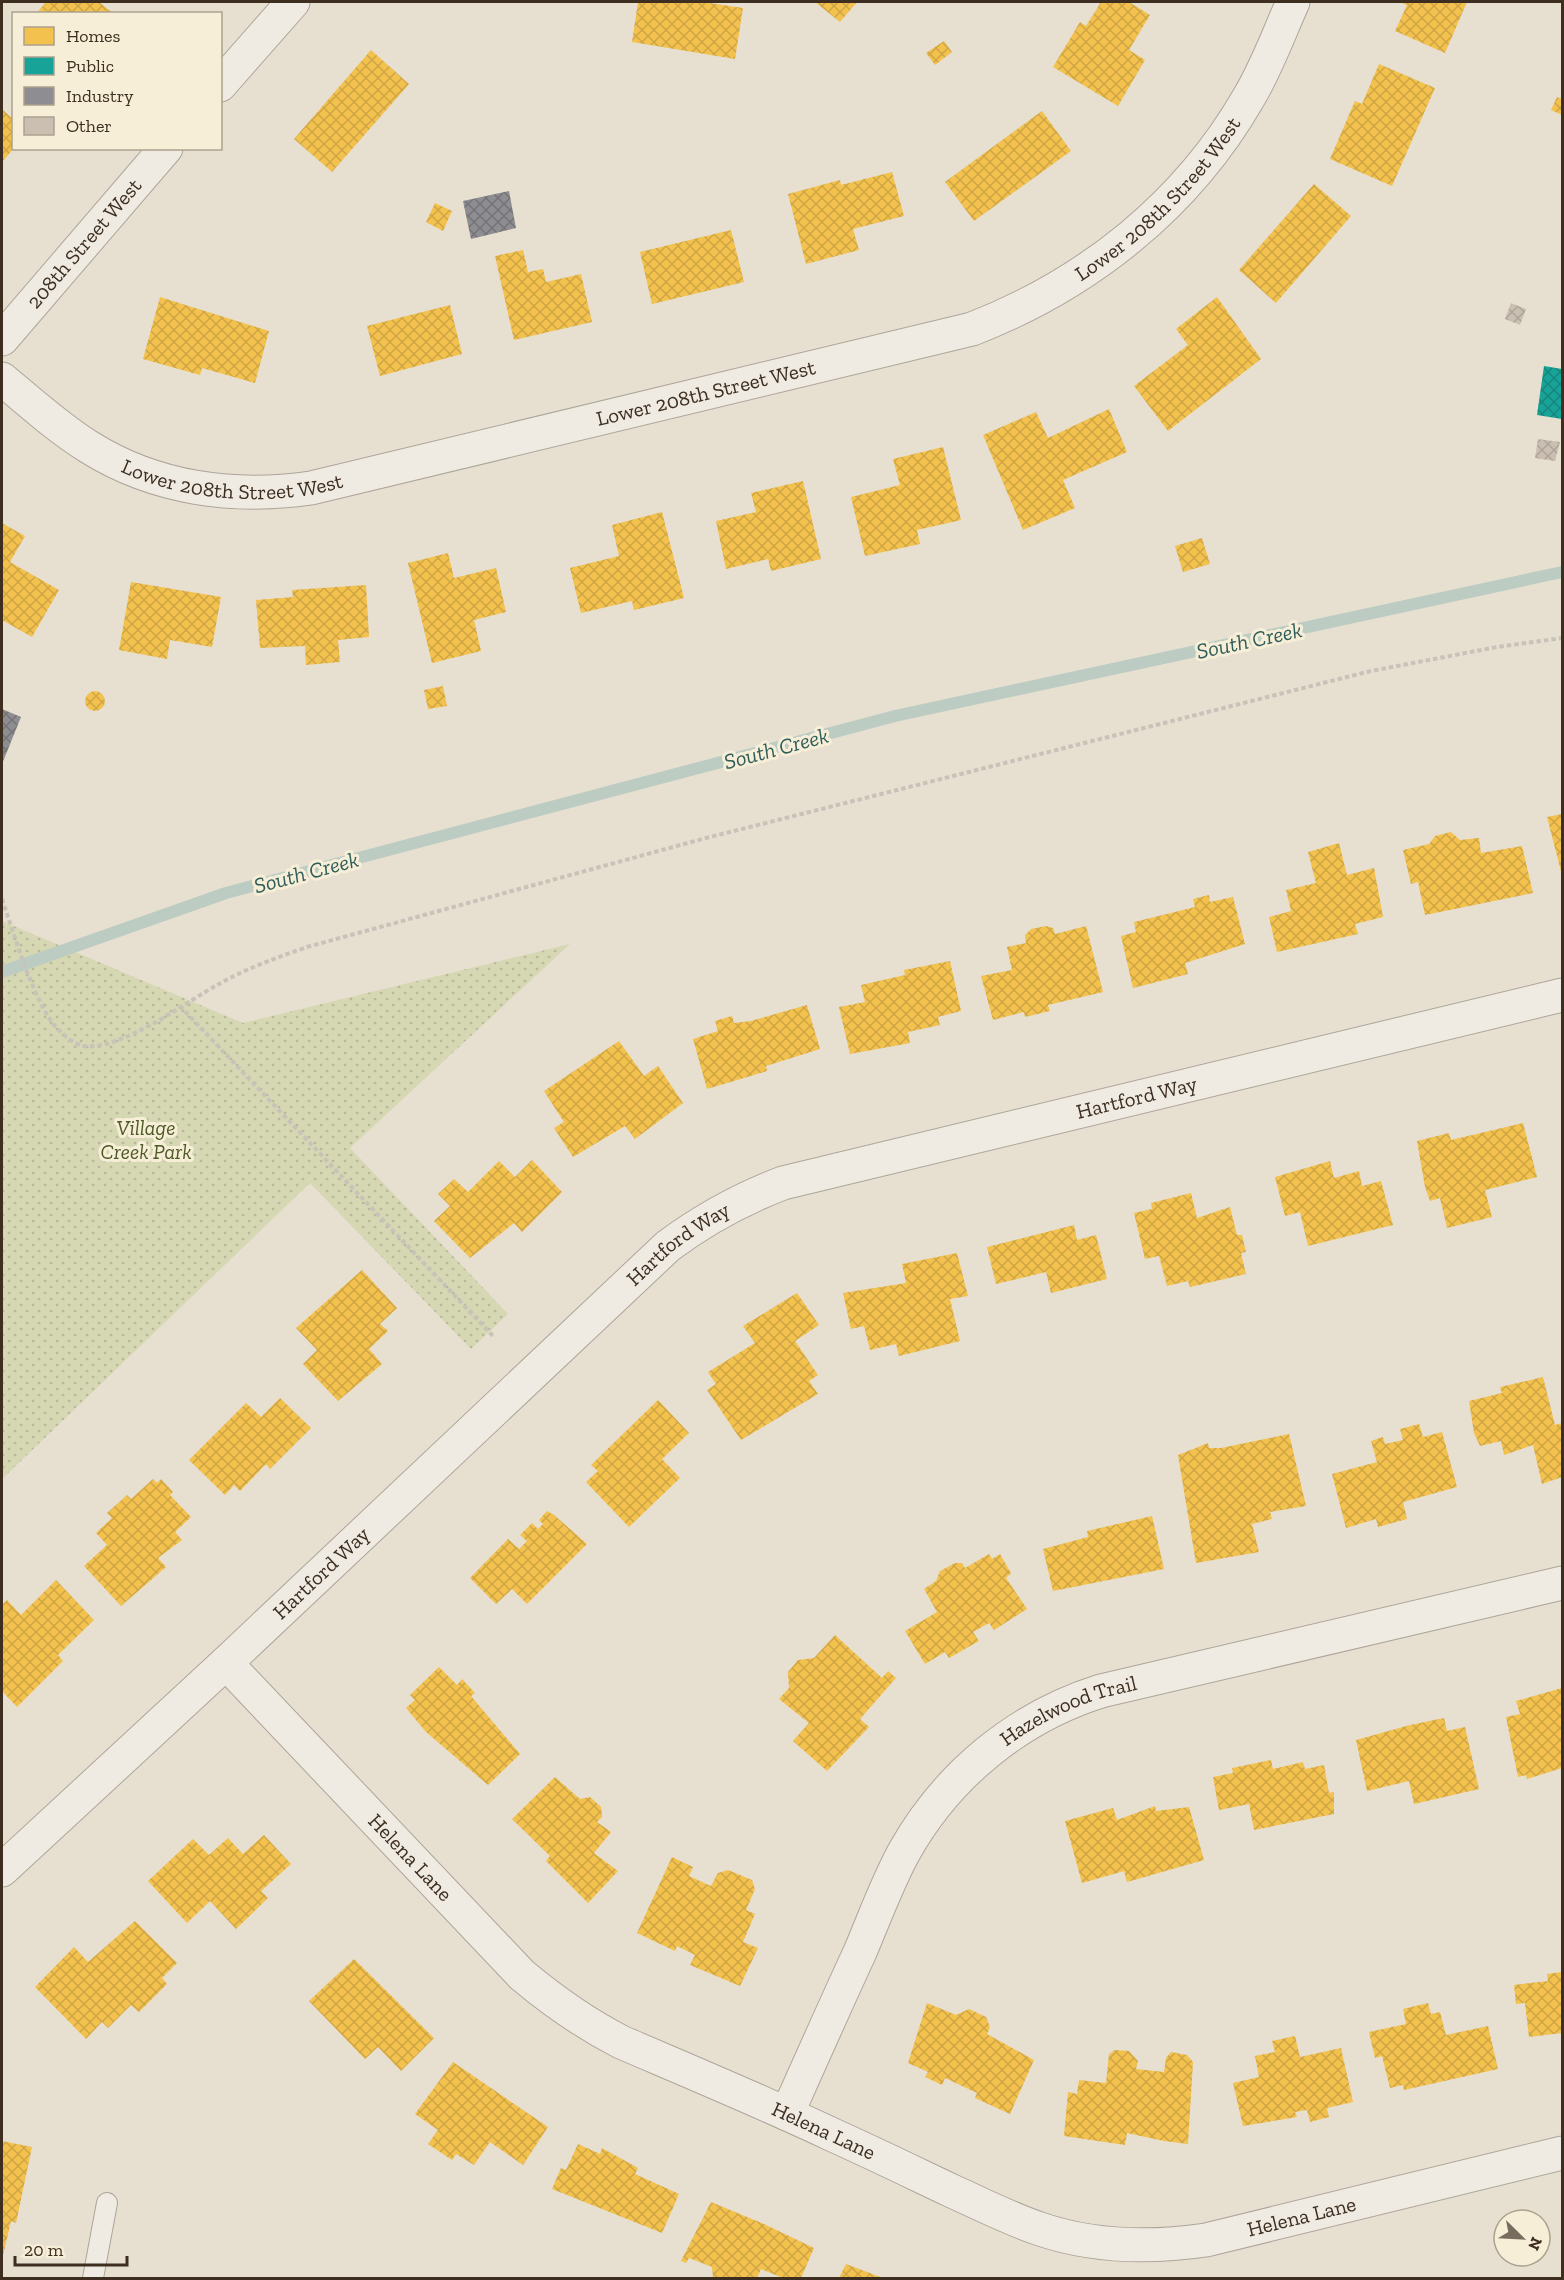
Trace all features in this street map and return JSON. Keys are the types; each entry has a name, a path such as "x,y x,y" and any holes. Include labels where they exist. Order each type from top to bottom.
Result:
{"street":[{"path":"222,83 293,2"},
{"name":"Lower 208th Street West","path":"2,379 90,448 155,479 186,487 218,491 281,492 311,488 972,329 1000,318 1071,281 1132,237 1165,207 1209,159 1235,121 1251,95 1293,2"},
{"name":"208th Street West","path":"2,339 164,150"},
{"name":"Hartford Way","path":"2,1870 226,1663 668,1246 695,1226 754,1194 783,1183 1563,995"},
{"name":"Hazelwood Trail","path":"787,2114 904,1852 932,1809 949,1789 972,1765 995,1747 1054,1709 1101,1691 1563,1583"},
{"name":"Helena Lane","path":"226,1663 498,1950 540,1990 591,2027 1040,2229 1089,2240 1137,2246 1206,2240 1563,2153"}],"lane":[{"path":"93,2278 107,2203"}],"path":[{"path":"2,899 41,1006 55,1027 69,1039 83,1046 101,1044 127,1037 259,963 307,947 706,838 1371,671 1497,647 1563,638"},
{"path":"180,1006 493,1336"}],"green space":[{"name":"Village Creek Park","path":"2,921 243,1023 570,944 350,1148 508,1314 471,1349 310,1183 2,1479"}],"building: Homes":[{"path":"46,2 99,2 112,12 38,12"},
{"path":"638,2 703,2 743,8 735,59 632,42"},
{"path":"815,2 857,2 840,22"},
{"path":"1101,2 1129,2 1150,15 1129,50 1145,60 1118,106 1053,67 1080,22 1086,26"},
{"path":"1399,2 1467,2 1445,53 1395,31 1407,5"},
{"path":"944,41 952,52 935,65 926,53"},
{"path":"371,50 409,84 332,172 294,139"},
{"path":"1379,64 1435,88 1392,186 1330,159 1355,101 1362,104"},
{"path":"1557,97 1562,99 1562,115 1551,110"},
{"path":"2,109 12,118 12,150 2,162"},
{"path":"1042,111 1071,151 974,221 945,182"},
{"path":"892,172 904,216 853,229 859,250 806,264 788,194 840,180 841,185"},
{"path":"1314,184 1351,216 1276,303 1239,270"},
{"path":"435,203 452,211 443,231 426,222"},
{"path":"731,230 744,282 652,304 640,252"},
{"path":"523,250 528,272 543,269 546,282 581,274 592,322 514,340 495,256"},
{"path":"160,297 269,331 255,383 202,368 200,375 143,359"},
{"path":"1217,297 1261,359 1168,431 1134,386 1188,345 1176,329"},
{"path":"450,305 462,354 380,376 367,326"},
{"path":"1109,409 1127,452 1063,480 1075,508 1023,530 983,435 1036,412 1048,438"},
{"path":"943,447 961,520 917,530 920,544 865,556 851,497 900,485 893,459"},
{"path":"803,481 821,559 771,571 768,559 726,569 716,521 756,512 751,493"},
{"path":"662,512 684,598 634,610 632,601 581,613 570,568 619,556 612,525"},
{"path":"2,523 25,536 10,562 59,590 32,637 2,620"},
{"path":"1202,538 1210,564 1183,572 1175,546"},
{"path":"448,553 454,578 496,568 506,612 474,620 481,651 432,663 408,563"},
{"path":"131,582 221,597 212,647 170,640 167,659 119,650"},
{"path":"366,585 369,637 338,640 340,662 306,665 305,646 260,648 256,600 293,597 292,590"},
{"path":"443,686 447,706 428,709 424,690"},
{"path":"91,691 99,691 105,697 105,705 99,711 91,711 85,705 85,697"},
{"path":"1562,814 1562,875 1547,817"},
{"path":"1451,832 1460,840 1479,838 1481,853 1522,846 1533,893 1425,915 1418,882 1411,884 1403,850 1429,844 1435,836"},
{"path":"1339,843 1347,875 1374,868 1383,917 1355,924 1358,934 1277,952 1269,917 1291,911 1286,890 1316,883 1308,852"},
{"path":"1209,895 1210,902 1233,897 1245,944 1185,963 1188,974 1133,988 1121,936 1136,932 1134,922 1195,907 1193,899"},
{"path":"1046,926 1053,928 1055,934 1086,926 1103,992 1048,1005 1050,1011 1025,1017 1024,1012 993,1020 981,976 1012,970 1007,947 1026,943 1025,935 1031,929"},
{"path":"950,961 961,1011 938,1017 940,1025 908,1032 910,1043 850,1054 839,1007 865,1002 861,985 905,975 904,970"},
{"path":"807,1005 820,1049 766,1066 767,1071 707,1089 693,1039 718,1031 715,1021 732,1016 734,1023 751,1021"},
{"path":"619,1041 644,1076 658,1066 683,1103 635,1139 625,1126 573,1157 554,1128 564,1122 544,1091"},
{"path":"1523,1123 1537,1177 1485,1190 1492,1217 1447,1228 1440,1198 1430,1201 1425,1187 1417,1141 1449,1133 1451,1140"},
{"path":"532,1160 562,1192 522,1232 514,1223 470,1258 434,1221 450,1206 438,1194 454,1179 468,1192 499,1161 515,1177"},
{"path":"1330,1161 1334,1178 1359,1171 1362,1186 1381,1181 1393,1225 1308,1246 1300,1212 1285,1216 1275,1177"},
{"path":"1191,1193 1197,1218 1230,1207 1237,1235 1242,1235 1246,1252 1241,1253 1246,1274 1190,1287 1188,1281 1167,1286 1159,1256 1145,1259 1134,1213 1152,1209 1151,1203"},
{"path":"1074,1225 1077,1240 1096,1235 1107,1279 1051,1293 1046,1272 996,1284 987,1247"},
{"path":"957,1253 968,1296 950,1299 960,1341 899,1356 896,1344 870,1350 864,1326 851,1329 843,1293 906,1283 902,1264"},
{"path":"362,1270 397,1308 380,1324 388,1331 369,1349 382,1364 338,1401 303,1364 317,1350 296,1328"},
{"path":"797,1293 819,1325 795,1341 818,1375 809,1381 818,1394 741,1440 707,1390 716,1384 708,1372 755,1343 743,1326"},
{"path":"1543,1377 1555,1425 1562,1423 1562,1477 1542,1484 1533,1445 1504,1455 1501,1441 1480,1446 1474,1433 1469,1401 1502,1393 1500,1387"},
{"path":"280,1398 311,1428 270,1469 266,1464 240,1491 234,1485 225,1495 189,1460 246,1403 261,1417"},
{"path":"658,1400 689,1433 662,1459 680,1478 629,1527 586,1482 598,1471 591,1465"},
{"path":"1419,1424 1423,1437 1442,1432 1457,1487 1403,1502 1407,1519 1378,1527 1376,1519 1346,1528 1332,1474 1377,1462 1371,1441 1383,1437 1385,1444 1403,1440 1400,1429"},
{"path":"1289,1434 1306,1506 1270,1512 1272,1519 1252,1524 1259,1552 1196,1563 1178,1455 1208,1443 1209,1448 1221,1448"},
{"path":"153,1479 157,1483 161,1479 173,1492 170,1495 191,1517 175,1532 182,1540 158,1558 166,1567 121,1606 84,1566 107,1545 96,1533 112,1518 107,1513 127,1495 131,1499"},
{"path":"547,1511 587,1544 527,1604 512,1589 496,1604 470,1578 508,1539 519,1549 527,1541 520,1535 532,1523 538,1529 543,1524 539,1520"},
{"path":"1152,1516 1164,1569 1053,1591 1043,1549 1088,1537 1087,1531"},
{"path":"989,1554 992,1559 1000,1554 1011,1573 1006,1578 1027,1609 994,1630 989,1623 973,1632 979,1641 949,1658 945,1652 925,1664 905,1631 937,1612 924,1589 936,1581 940,1571 955,1563 962,1563 965,1568"},
{"path":"56,1580 94,1620 58,1655 63,1661 17,1707 2,1691 2,1605 7,1600 21,1615"},
{"path":"835,1635 882,1678 888,1671 896,1678 860,1719 869,1727 827,1771 793,1741 809,1723 779,1699 789,1688 788,1672 798,1660 814,1658"},
{"path":"439,1667 457,1685 462,1679 475,1693 471,1696 520,1754 488,1785 426,1732 406,1708 415,1700 410,1695"},
{"path":"1562,1688 1562,1768 1527,1779 1526,1775 1518,1777 1506,1717 1520,1714 1516,1701"},
{"path":"1444,1718 1447,1731 1465,1727 1479,1789 1414,1804 1409,1781 1367,1791 1356,1740"},
{"path":"1271,1760 1273,1769 1303,1762 1305,1769 1324,1765 1329,1793 1334,1792 1334,1814 1254,1830 1249,1804 1219,1810 1213,1777 1233,1773 1232,1768"},
{"path":"555,1777 580,1799 590,1797 601,1807 602,1817 597,1822 611,1832 594,1853 618,1871 588,1903 546,1861 550,1856 512,1819"},
{"path":"1155,1806 1156,1811 1189,1807 1204,1860 1127,1882 1124,1871 1082,1883 1065,1821 1113,1808 1117,1820"},
{"path":"264,1835 291,1864 261,1891 268,1898 236,1929 210,1901 187,1923 148,1881 193,1839 209,1855 228,1838 243,1854"},
{"path":"672,1857 693,1867 689,1876 711,1886 718,1873 728,1870 752,1880 755,1889 746,1910 755,1914 743,1942 758,1948 740,1986 690,1965 695,1955 677,1946 675,1951 637,1933"},
{"path":"135,1921 177,1963 162,1978 167,1984 139,2012 131,2005 108,2028 102,2022 86,2039 35,1987 74,1947 88,1962"},
{"path":"354,1959 434,2038 401,2071 378,2047 365,2059 309,2001"},
{"path":"1562,1972 1562,2033 1529,2037 1525,2003 1516,2004 1514,1985 1548,1981 1547,1974"},
{"path":"927,2003 956,2015 969,2009 986,2017 990,2027 987,2034 1034,2060 1010,2114 975,2098 977,2093 945,2078 942,2085 925,2077 928,2072 908,2063"},
{"path":"1428,2003 1431,2014 1440,2012 1446,2035 1488,2026 1498,2069 1404,2090 1403,2085 1390,2088 1382,2056 1375,2058 1369,2032 1406,2024 1403,2009"},
{"path":"1295,2036 1300,2057 1341,2048 1353,2102 1327,2108 1329,2117 1310,2122 1307,2110 1295,2112 1297,2117 1243,2126 1233,2083 1259,2077 1255,2056 1275,2052 1272,2041"},
{"path":"1115,2050 1129,2051 1138,2061 1136,2069 1164,2072 1166,2058 1171,2052 1187,2055 1193,2062 1188,2144 1127,2133 1125,2145 1064,2136 1068,2092 1077,2094 1079,2080 1106,2083 1109,2054"},
{"path":"453,2062 548,2127 523,2165 490,2142 474,2165 456,2154 452,2160 428,2144 438,2130 415,2114"},
{"path":"2,2141 32,2147 16,2223 11,2221 2,2260"},
{"path":"578,2144 600,2154 602,2148 638,2168 635,2174 679,2194 662,2233 552,2189 561,2168 566,2170"},
{"path":"711,2202 814,2248 801,2278 783,2278 761,2269 757,2278 713,2278 712,2267 689,2258 686,2263 681,2261"},
{"path":"846,2264 883,2278 839,2278"}],"building: Public":[{"path":"1544,366 1562,369 1562,419 1537,415"}],"building: Industry":[{"path":"509,191 516,228 471,239 463,201"},
{"path":"2,709 21,717 2,764"}],"building: Other":[{"path":"1511,303 1526,309 1520,325 1505,319"},
{"path":"1538,439 1560,442 1555,461 1535,458"}],"waterway":[{"name":"South Creek","path":"2,972 226,893 895,716 1562,572"}]}
